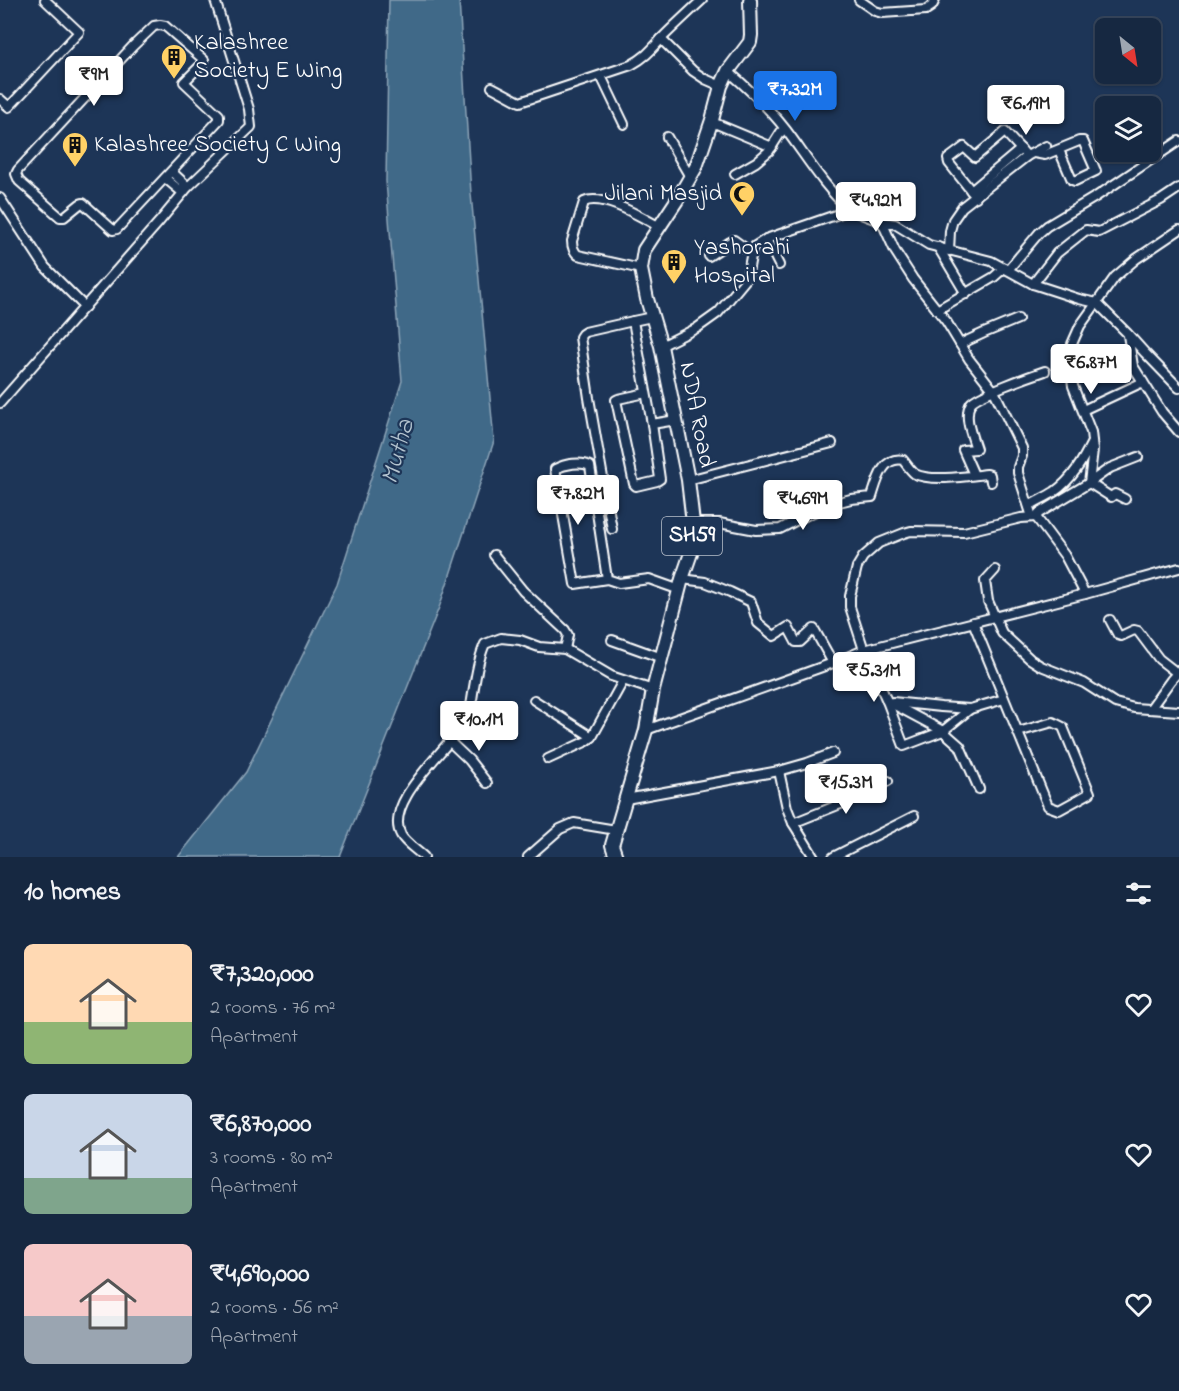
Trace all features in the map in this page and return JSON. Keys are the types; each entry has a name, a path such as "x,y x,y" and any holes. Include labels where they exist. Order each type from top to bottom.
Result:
{"main road":[{"name":"NDA Road","path":"616,857 612,845 646,730 653,690 691,553 693,523 688,480 661,346 641,269 644,250 677,200 699,160 721,86 728,71 750,42 750,0"}],"street":[{"path":"0,99 9,107 79,32 45,0"},
{"path":"0,403 185,190 251,127 249,109 215,0"},
{"path":"492,87 520,102 631,66 651,52 661,39 702,0"},
{"path":"744,0 750,16"},
{"path":"859,0 882,13 926,10 935,0"},
{"path":"160,25 165,26 204,60 184,82 219,116 219,120 172,171 114,230 83,203 64,217 60,217 20,181 16,174 133,46 154,26 160,25"},
{"path":"661,39 693,71 721,86"},
{"path":"728,71 768,110 836,197 850,210 882,222 895,224 929,244 991,261 1033,284 1097,303 1179,388"},
{"path":"601,76 624,124"},
{"path":"711,122 772,147"},
{"path":"735,174 756,162 769,151 781,132"},
{"path":"973,194 948,159 964,147 975,157 1005,132 1027,152 1045,155 1083,141 1096,171 1072,180 1059,150"},
{"path":"667,137 690,177"},
{"path":"937,310 1006,269 1047,226 1097,196 1179,141"},
{"path":"949,250 953,220 973,194 1027,152 1046,146"},
{"path":"172,171 185,190"},
{"path":"165,178 185,190"},
{"path":"1033,284 1057,254 1086,230 1098,232 1161,200 1179,188"},
{"path":"0,198 45,267 85,307"},
{"path":"641,269 578,255 574,252 572,241 584,202 602,201 663,222"},
{"path":"661,346 697,328 718,313 747,278 755,246 766,239 850,210"},
{"path":"882,222 895,251 913,279 946,321 969,359 994,391 1022,448 1018,473 1029,506 1034,517 1065,556 1085,594"},
{"path":"1089,483 1094,450 1091,432 1071,376 1071,352 1075,335 1108,286 1125,268 1179,230"},
{"path":"766,239 779,265"},
{"path":"709,256 734,240 752,253"},
{"path":"938,247 966,294"},
{"path":"612,529 580,337 585,332 652,316"},
{"path":"960,344 1018,319"},
{"path":"633,321 652,424 660,479 636,486 616,400 646,393"},
{"path":"1127,333 1133,366 1162,412 1179,432"},
{"path":"974,475 963,450 976,449 968,419 971,403 975,399 1021,379 1045,371"},
{"path":"1083,410 1143,382"},
{"path":"652,424 676,420"},
{"path":"1029,506 1064,485 1080,464 1092,440"},
{"path":"688,480 832,443"},
{"path":"970,709 943,731 904,746 864,650 850,607 850,596 857,567 863,557 879,543 911,531 964,532 1034,517 1110,468 1138,457"},
{"path":"693,523 719,523 756,530 780,529 843,500 872,497 880,472 895,458 903,460 918,475 936,478 987,474 990,475 991,482"},
{"path":"607,579 590,466 581,463 561,466 555,469 575,584 607,579 619,583 649,579 681,585 705,582 751,602 758,623 774,636 788,627 796,642 800,642 814,629 833,663"},
{"path":"1089,483 1110,497 1115,494 1125,499"},
{"path":"494,555 523,591 565,630 568,635 565,649"},
{"path":"646,730 864,650 1179,568"},
{"path":"995,570 986,581 988,601 1002,633 1030,659 1041,666 1084,683 1115,702 1134,708 1179,711"},
{"path":"1110,620 1118,635 1138,631 1159,659 1178,672 1150,709"},
{"path":"973,622 1048,806 1059,810 1090,793 1063,727 1053,722 1018,732"},
{"path":"424,857 402,837 398,820 402,805 415,782 461,728 469,714 480,654 485,644 501,638 565,649 623,681 653,690"},
{"path":"612,640 662,658"},
{"path":"548,759 592,737 623,681"},
{"path":"887,701 970,709 1004,699"},
{"path":"534,700 592,737"},
{"path":"887,701 943,731 960,746 980,789"},
{"path":"449,741 469,760 487,783"},
{"path":"626,799 779,771 833,753"},
{"path":"779,771 793,822 814,857"},
{"path":"793,822 853,799 888,781"},
{"path":"833,857 914,816"},
{"path":"528,857 560,829 574,823 616,830"}],"water":[{"name":"Mutha","path":"389,0 459,0 471,194 494,441 440,605 340,857 178,857 246,772 337,584 402,381 386,181"}],"place":[{"name":"Kalashree Society E Wing","path":"174,80"},
{"name":"Kalashree Society C Wing","path":"75,168"},
{"name":"Jilani Masjid","path":"742,217"},
{"name":"Yashorahi Hospital","path":"674,285"}]}
